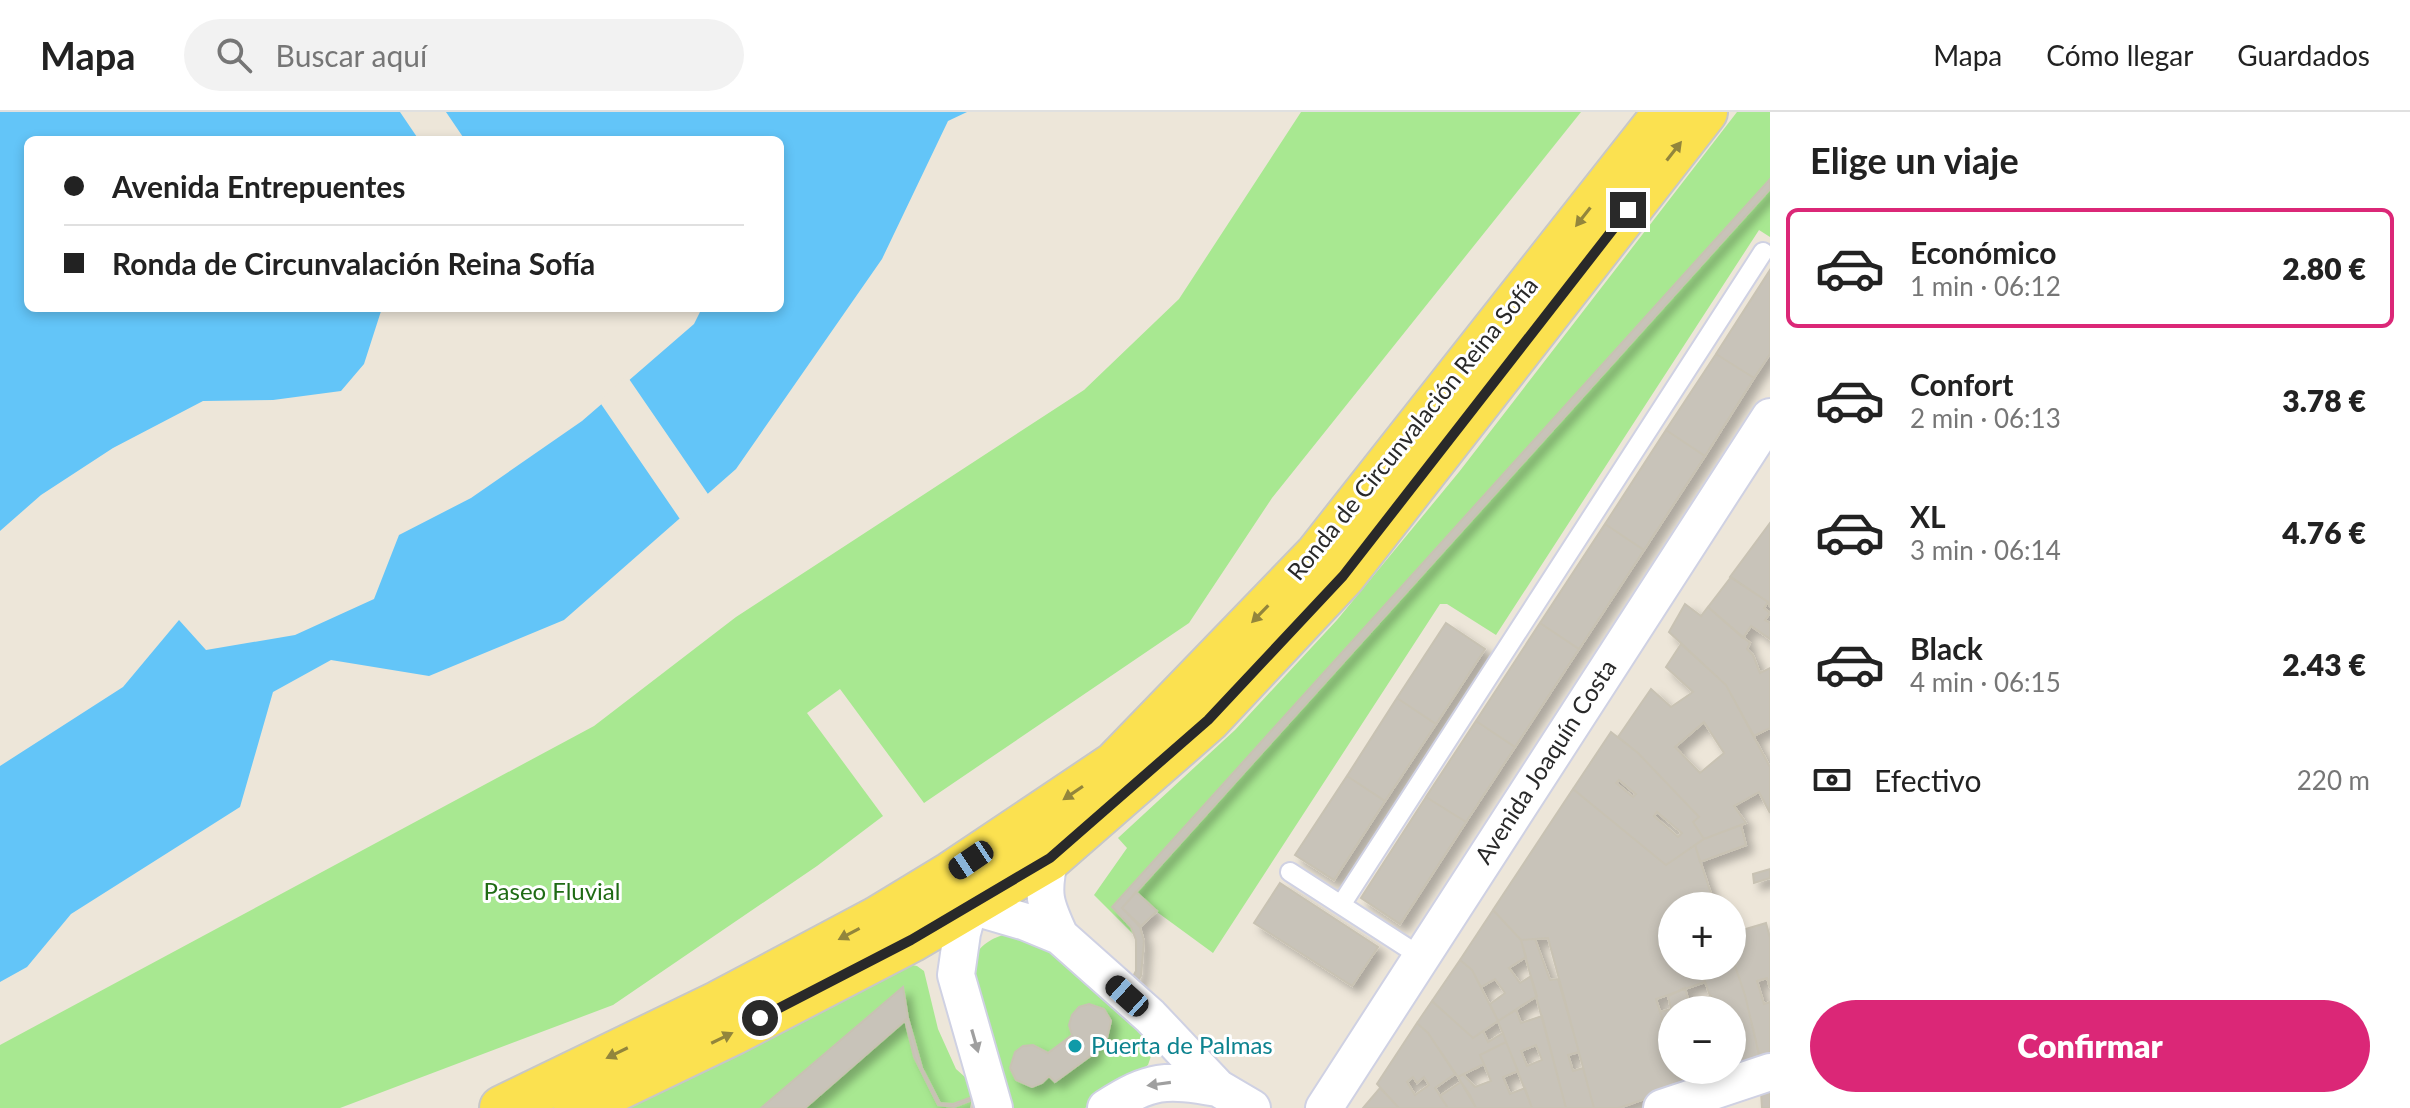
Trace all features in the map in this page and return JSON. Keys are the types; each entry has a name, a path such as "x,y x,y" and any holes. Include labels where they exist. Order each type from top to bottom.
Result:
{"main road":[{"name":"Ronda de Circunvalación Reina Sofía","path":"502,1108 719,1003 917,896 1115,764 1317,555 1666,112"},
{"name":"Ronda de Circunvalación Reina Sofía","path":"576,1108 734,1032 893,949 1050,858 1208,720 1343,576 1705,112"}],"street":[{"name":"Avenida Joaquín Costa","path":"1324,1108 1770,417"},
{"path":"991,847 978,875 962,933 956,975 994,1108"},
{"path":"1050,858 1044,885 1047,908 1060,936"},
{"path":"917,896 945,898 1026,922 1060,936 1150,1016 1218,1088 1252,1108"},
{"path":"893,949 933,957 956,975"},
{"path":"1662,1108 1770,1072"},
{"path":"1106,1108 1136,1089 1157,1082 1218,1088"},
{"path":"1180,1108 1198,1095 1218,1088"}],"lane":[{"path":"1341,905 1763,252"},
{"path":"1290,872 1420,956"}],"green space":[{"name":"Paseo Fluvial","path":"1301,112 1581,112 1272,498 1189,623 924,803 840,689 807,713 883,816 817,866 613,1005 340,1108 0,1108 0,1045 594,726 736,617 1084,390 1179,299"},
{"path":"1737,112 1770,112 1770,179 1113,907 1131,927 1133,934 1094,895 1127,848 1118,838 1235,730 1337,620 1459,472"},
{"path":"1770,189 1770,237 1759,230 1496,635 1447,604 1440,604 1213,953 1157,912 1140,927 1122,908"},
{"path":"1007,934 1038,940 1150,1038 1148,1065 1085,1108 1011,1108 979,1013 973,975 979,950"},
{"path":"907,964 924,971 938,1029 956,1069 966,1078 973,1093 970,1108 617,1108"}],"water":[{"path":"0,112 967,112 948,121 882,259 736,469 564,620 429,676 331,660 273,692 240,807 71,914 27,967 0,982 0,766 123,687 179,620 206,650 295,635 374,599 399,535 471,498 582,421 694,324 700,312 784,312 784,136 24,136 24,312 381,312 364,364 341,391 273,400 203,401 113,448 41,495 0,531"}],"pier":[{"path":"400,112 446,112 462,136 416,136"},
{"path":"627,376 710,497 682,522 599,401"}],"building":[{"path":"1770,179 1770,189 1122,908 1139,924 1144,941 1141,976 1135,985 1130,982 1136,971 1136,940 1131,927 1112,907"},
{"path":"1770,270 1770,354 1754,378 1716,354"},
{"path":"1716,354 1754,378 1705,456 1666,430"},
{"path":"1666,430 1705,456 1644,550 1605,524"},
{"path":"1770,523 1770,607 1768,602 1730,577"},
{"path":"1605,524 1644,550 1579,649 1540,623"},
{"path":"1731,577 1768,602 1764,608 1770,613 1765,620 1770,623 1770,639 1751,626 1743,638 1708,607"},
{"path":"1685,604 1701,616 1708,607 1750,643 1747,649 1753,655 1760,673 1770,668 1770,728 1754,736 1726,685 1669,632"},
{"path":"1446,623 1485,649 1436,724 1397,698"},
{"path":"1540,623 1579,649 1515,747 1476,721"},
{"path":"1681,644 1726,685 1770,767 1770,813 1759,792 1734,806 1746,823 1704,839 1693,822 1699,817 1638,753 1618,737 1651,689 1671,707 1693,692 1666,667","holes":["1704,722 1724,753 1700,773 1675,747"]},
{"path":"1397,698 1436,724 1385,801 1347,776"},
{"path":"1476,721 1515,747 1466,822 1426,797"},
{"path":"1611,732 1638,753 1699,817 1693,822 1704,839 1666,865 1573,789","holes":["1619,780 1636,794 1633,797 1616,783","1657,812 1682,833 1678,837 1654,816"]},
{"path":"1347,776 1385,801 1334,880 1295,855"},
{"path":"1573,789 1666,865 1695,845 1710,892 1658,892 1658,980 1705,982 1656,999 1658,1084 1684,1085 1619,1108 1594,1108 1548,938 1521,940 1493,910"},
{"path":"1426,797 1466,822 1400,924 1361,898"},
{"path":"1741,825 1746,845 1700,862 1695,845"},
{"path":"1770,869 1770,878 1754,883 1753,874"},
{"path":"1280,883 1378,947 1352,986 1254,923"},
{"path":"1136,892 1157,911 1140,927 1122,908"},
{"path":"1493,910 1521,940 1526,957 1509,968 1520,983 1531,976 1537,996 1498,1021 1490,1004 1505,993 1495,979 1481,987 1472,970 1460,960"},
{"path":"1766,923 1770,938 1770,988 1767,978 1757,981 1764,1004 1770,1002 1770,1060 1761,1063 1740,980 1746,980 1746,929"},
{"path":"1535,939 1550,980 1558,979 1579,1052 1568,1055 1573,1071 1583,1068 1594,1108 1566,1108 1521,940"},
{"path":"1460,960 1472,970 1498,1021 1473,1038 1432,1001"},
{"path":"1704,980 1740,980 1745,996 1710,996"},
{"path":"903,987 908,1018 805,1108 761,1108"},
{"path":"1685,988 1687,996 1668,996"},
{"path":"1746,999 1761,1063 1746,1065"},
{"path":"1432,1001 1473,1038 1483,1031 1488,1042 1503,1033 1506,1042 1480,1055 1484,1064 1458,1077 1428,1033 1417,1023"},
{"name":"Puerta de Palmas","path":"1089,1004 1104,1009 1111,1021 1107,1038 1092,1045 1096,1052 1055,1082 1049,1076 1032,1087 1016,1080 1010,1068 1015,1052 1023,1046 1033,1045 1048,1053 1072,1035 1069,1025 1072,1015 1079,1007"},
{"path":"1516,1010 1521,1023 1542,1016 1566,1108 1532,1108 1498,1021","holes":["1536,1045 1542,1060 1527,1066 1521,1051"]},
{"path":"908,1018 922,1068 940,1103 953,1104 972,1097 970,1101 954,1107 938,1105 914,1057 905,1020"},
{"path":"1417,1023 1428,1033 1455,1074 1435,1088 1448,1108 1399,1108 1377,1084","holes":["1413,1077 1417,1083 1424,1077 1429,1085 1415,1095 1407,1082"]},
{"path":"1506,1042 1518,1071 1503,1077 1510,1094 1525,1088 1532,1108 1476,1108 1458,1077 1463,1074 1475,1087 1491,1081 1480,1055"},
{"path":"1461,1082 1476,1108 1448,1108 1440,1096"},
{"path":"1380,1088 1399,1108 1363,1108"},
{"path":"1770,1089 1770,1108 1762,1108 1761,1092"}],"place":[{"name":"Puerta de Palmas","path":"1075,1046"}],"route":[{"path":"760,1018 911,940 1050,858 1208,720 1343,576 1628,210"}]}
